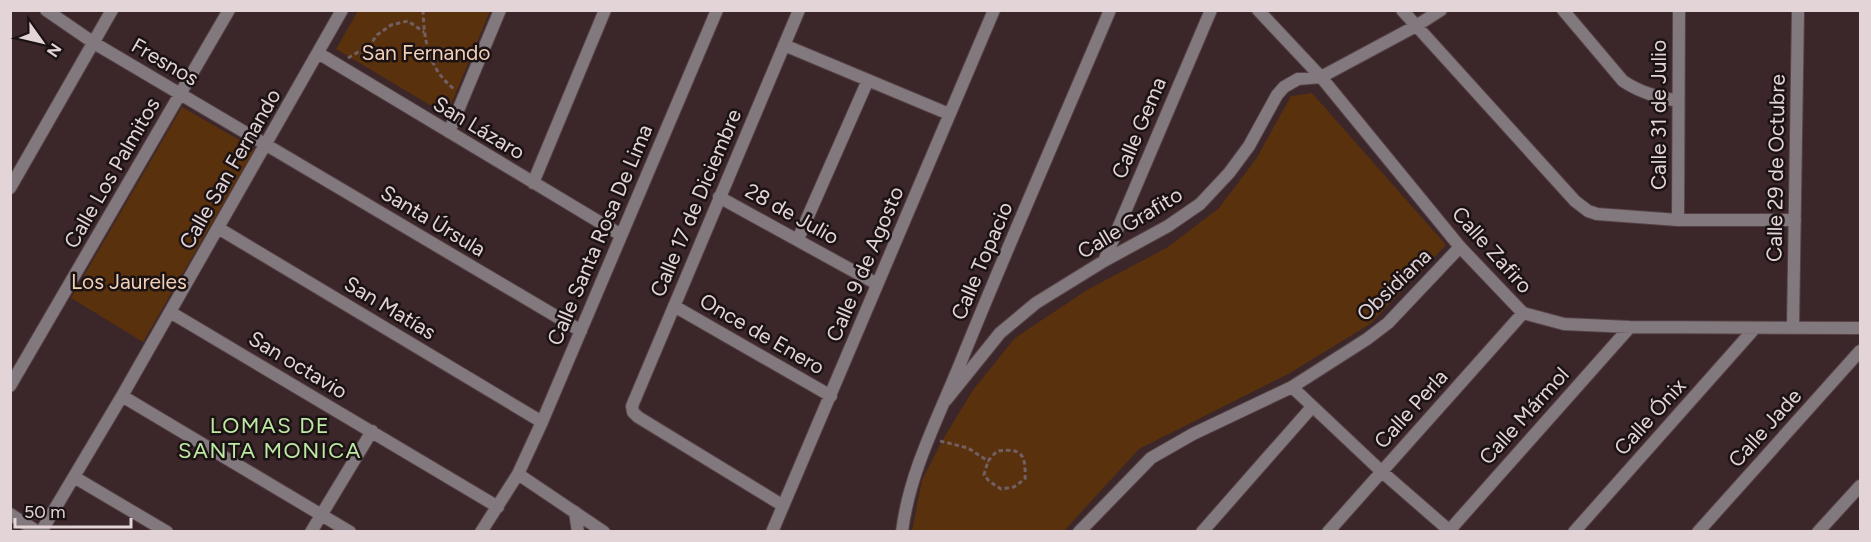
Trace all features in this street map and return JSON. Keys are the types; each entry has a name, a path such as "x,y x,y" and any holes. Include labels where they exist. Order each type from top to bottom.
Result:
{"street":[{"name":"Fresnos","path":"46,10 94,43 265,145"},
{"path":"10,188 112,10"},
{"name":"Calle Los Palmitos","path":"10,386 229,10"},
{"name":"Calle San Fernando","path":"39,531 122,396 342,10"},
{"path":"449,132 500,10"},
{"path":"533,183 605,10"},
{"name":"Calle Santa Rosa De Lima","path":"481,531 518,474 542,422 717,10"},
{"name":"Calle 17 de Diciembre","path":"782,505 638,417 633,412 632,406 799,10"},
{"name":"Calle 9 de Agosto","path":"772,531 994,10"},
{"name":"Calle Topacio","path":"902,531 904,512 919,463 988,294 1110,10"},
{"name":"Calle Gema","path":"1104,261 1211,10"},
{"name":"Calle Zafiro","path":"1258,10 1321,77 1460,247 1523,313 1564,324 1630,327 1860,328"},
{"path":"1401,10 1581,206 1597,214 1678,220 1795,220"},
{"name":"Calle Grafito","path":"946,400 1000,333 1036,303 1104,261 1168,226 1200,204 1229,173 1242,155 1284,87 1298,79 1321,77 1441,10"},
{"path":"1563,10 1623,81 1647,94 1678,101"},
{"name":"Calle 31 de Julio","path":"1678,220 1679,10"},
{"name":"Calle 29 de Octubre","path":"1793,327 1798,10"},
{"path":"784,45 950,114"},
{"name":"San Lázaro","path":"318,53 621,235"},
{"path":"798,239 868,80"},
{"name":"Santa Úrsula","path":"265,145 580,331"},
{"name":"28 de Julio","path":"719,197 877,284"},
{"name":"San Matías","path":"218,228 542,422"},
{"name":"Obsidiana","path":"1079,531 1151,458 1193,434 1292,387 1367,339 1388,323 1460,247"},
{"name":"Once de Enero","path":"674,306 831,396"},
{"name":"San octavio","path":"170,312 498,507"},
{"name":"Calle Perla","path":"1328,531 1523,313"},
{"name":"Calle Mármol","path":"1449,531 1630,327"},
{"name":"Calle Ónix","path":"1574,531 1755,328"},
{"name":"Calle Jade","path":"1698,531 1860,351"},
{"path":"1292,387 1449,531"},
{"path":"122,396 350,531"},
{"path":"1202,531 1312,407"},
{"path":"311,531 372,431"},
{"path":"518,474 604,531"},
{"path":"74,477 166,531"},
{"path":"1818,531 1860,486"},
{"path":"575,512 578,531"},
{"path":"10,514 39,531"}],"path":[{"path":"423,10 425,45 438,74 464,97"},
{"path":"337,64 370,45 391,25 408,21 424,32"},
{"path":"930,438 968,448 988,461"},
{"path":"1013,449 1022,456 1026,464 1025,479 1014,487 1000,489 984,475 988,461 997,451 1013,449"}],"green space":[{"name":"San Fernando","path":"358,11 490,11 449,109 440,111 336,49"},
{"path":"1312,93 1446,245 1370,324 1290,373 1139,449 1064,531 912,531 922,480 942,441 973,390 1015,338 1087,290 1168,247 1219,208 1256,159 1291,96"},
{"name":"Los Jaureles","path":"182,107 255,149 143,342 71,298"}],"district":[{"name":"LOMAS DE SANTA MONICA","path":"270,438"}]}
